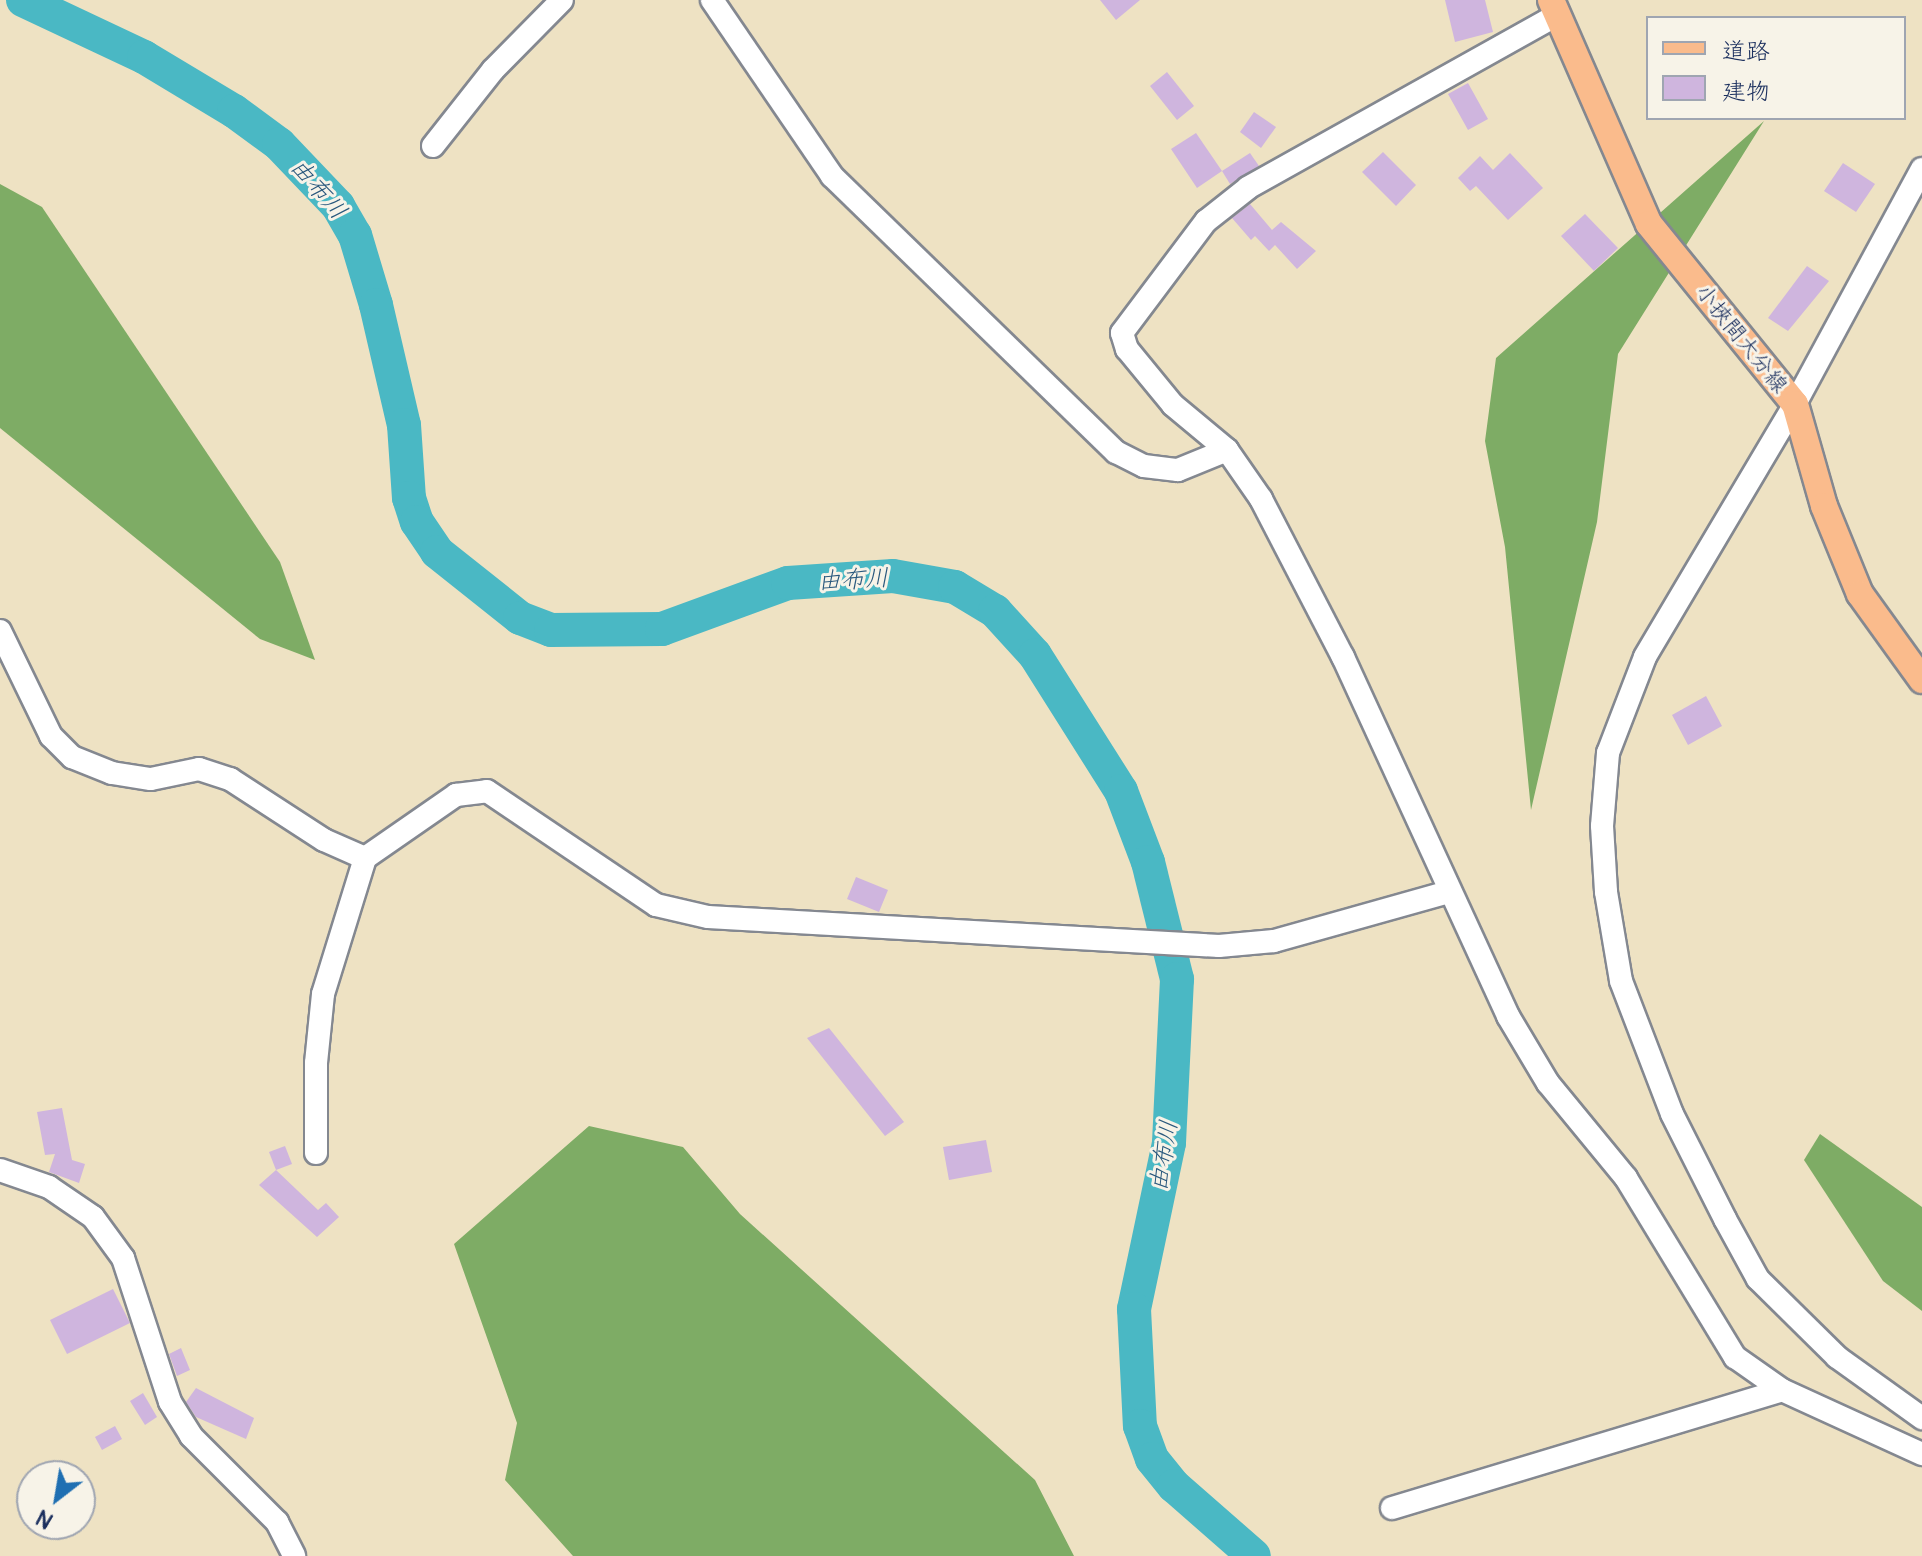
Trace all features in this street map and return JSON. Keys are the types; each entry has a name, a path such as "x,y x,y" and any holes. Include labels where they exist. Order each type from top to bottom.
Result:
{"main road":[{"name":"小挾間大分線","path":"1554,7 1649,224 1795,404 1824,506 1860,594 1922,680"}],"street":[{"path":"433,146 493,70 562,0"},
{"path":"712,0 832,176 1116,452 1144,466 1178,470 1227,450"},
{"path":"1554,7 1248,188 1206,221 1139,306 1122,333 1127,349 1173,405 1227,450 1261,499 1343,657 1441,867 1448,892 1508,1016 1548,1083 1626,1178 1735,1357 1782,1390 1922,1454"},
{"path":"1922,169 1795,404 1700,559 1624,705 1608,753 1602,826 1606,892 1621,981 1672,1114 1758,1279 1837,1357 1922,1418"},
{"path":"0,631 51,736 72,757 112,773 151,779 199,769 230,779 324,840 365,858"},
{"path":"316,1153 316,1063 323,994 365,858 456,795 487,791 656,905 708,917 1219,946 1274,941 1448,892"},
{"path":"0,1170 49,1187 93,1217 123,1258 170,1402 191,1436 277,1522 294,1556"},
{"path":"1392,1508 1782,1390"}],"green space":[{"path":"1764,121 1618,354 1597,522 1531,810 1505,547 1485,441 1496,358"},
{"path":"0,184 42,207 280,562 315,660 260,639 0,428"},
{"path":"589,1126 683,1147 740,1214 1035,1480 1074,1556 573,1556 505,1480 517,1423 454,1244"},
{"path":"1820,1134 1922,1207 1922,1311 1883,1281 1804,1160"}],"building":[{"path":"1100,0 1140,0 1116,20"},
{"path":"1445,0 1485,0 1493,32 1455,42"},
{"path":"1167,72 1194,106 1177,120 1150,86"},
{"path":"1468,83 1488,119 1468,130 1448,94"},
{"path":"1254,112 1276,127 1261,148 1240,132"},
{"path":"1196,133 1222,171 1197,188 1171,149"},
{"path":"1383,152 1416,185 1396,206 1362,172"},
{"path":"1250,153 1259,166 1230,184 1222,171"},
{"path":"1510,153 1543,188 1508,220 1476,186 1470,191 1458,178 1480,156 1493,170"},
{"path":"1843,163 1875,184 1856,212 1824,191"},
{"path":"1250,204 1272,230 1281,222 1316,251 1297,269 1275,245 1269,251 1255,236 1251,240 1232,218"},
{"path":"1585,214 1618,248 1594,271 1561,236"},
{"path":"1807,266 1829,281 1788,331 1768,318"},
{"path":"1706,696 1722,726 1688,745 1672,715"},
{"path":"856,877 888,890 879,912 847,899"},
{"path":"829,1028 904,1122 885,1136 807,1038"},
{"path":"62,1108 72,1160 85,1164 79,1183 49,1172 55,1154 45,1155 37,1112"},
{"path":"986,1140 992,1172 949,1180 943,1147"},
{"path":"285,1146 292,1164 276,1170 269,1152"},
{"path":"276,1170 318,1210 326,1203 339,1217 317,1237 259,1185"},
{"path":"113,1289 130,1323 67,1354 50,1320"},
{"path":"181,1348 190,1370 177,1376 169,1354"},
{"path":"196,1388 254,1418 246,1439 196,1417 186,1402"},
{"path":"143,1393 157,1417 145,1425 130,1401"},
{"path":"115,1426 122,1439 102,1450 95,1437"}],"waterway":[{"name":"由布川","path":"23,0 144,57 234,111 279,144 338,206 355,235 376,305 404,425 409,498 417,522 437,552 520,618 551,630 662,629 788,583 893,576 955,587 995,611 1035,655 1121,791 1148,862 1177,979 1169,1143 1134,1309 1140,1426 1152,1459 1174,1486 1254,1556"}]}
